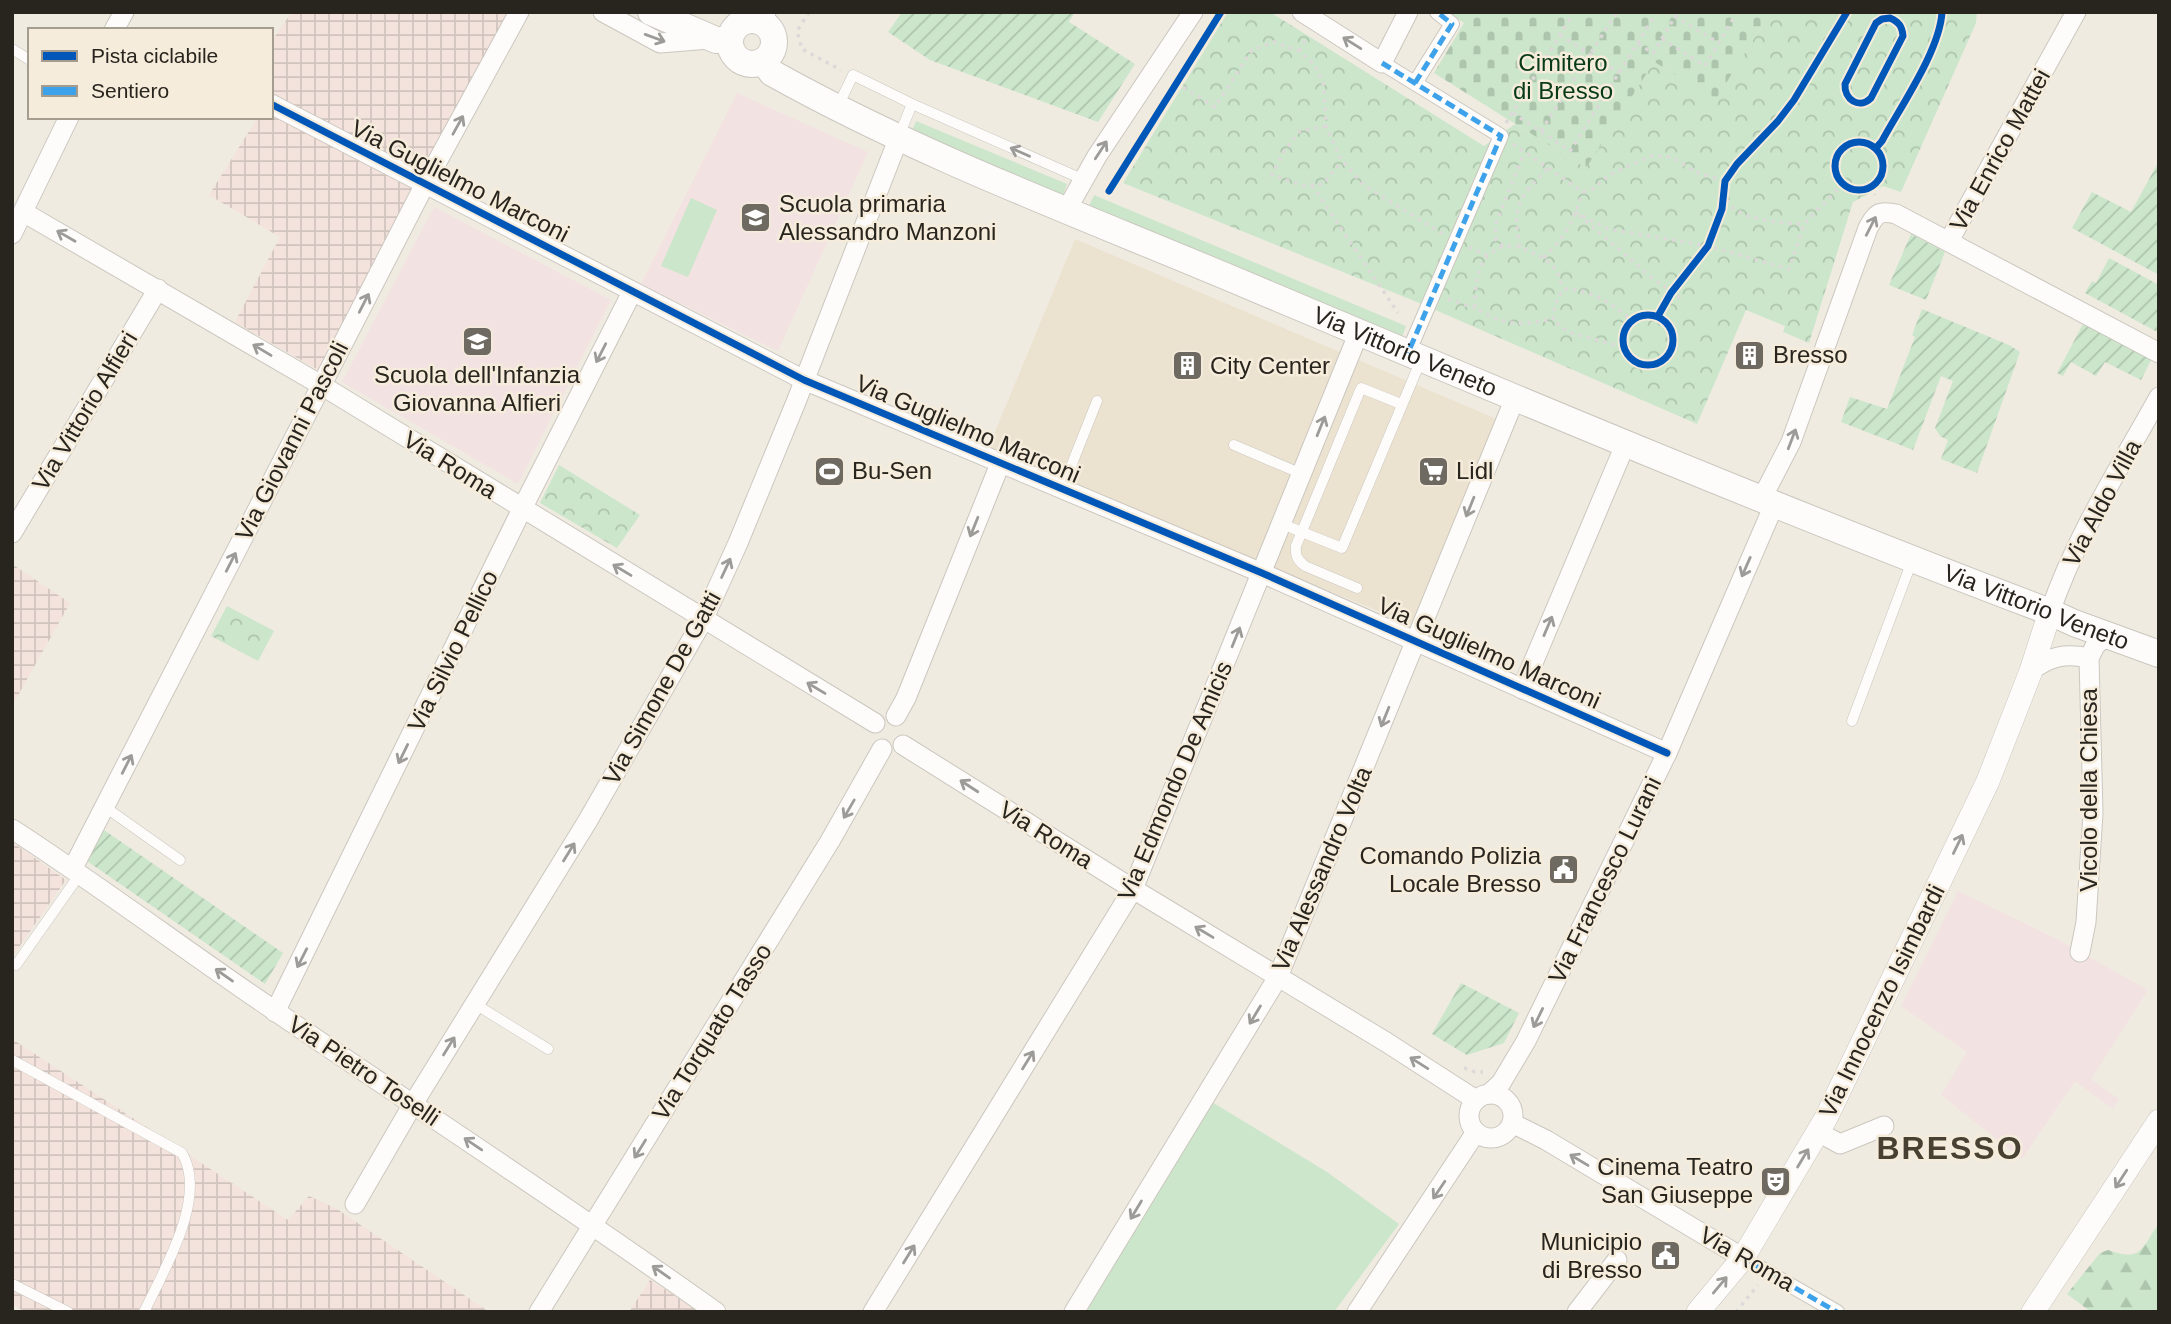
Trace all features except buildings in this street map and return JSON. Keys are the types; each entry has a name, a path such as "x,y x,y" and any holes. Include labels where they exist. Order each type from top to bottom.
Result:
{"main road":[{"path":"651,12 721,39 743,62 757,64 763,61 772,50 774,37 764,17 741,23 721,39"},
{"name":"Via Vittorio Veneto","path":"763,61 772,73 837,107 899,137 1067,209 1767,502 2159,654"}],"street":[{"path":"603,12 660,43 721,39"},
{"path":"1067,209 1082,179 1193,12"},
{"path":"1303,12 1501,136 1433,293 1415,356"},
{"path":"1382,63 1408,12"},
{"path":"1415,83 1452,24 1437,12"},
{"name":"Via Enrico Mattei","path":"1767,502 1875,215 1885,211 1896,214 1949,241 2076,12"},
{"name":"Via Giovanni Pascoli","path":"76,871 105,807 425,184 520,14"},
{"name":"Via Guglielmo Marconi","path":"273,105 804,380 1262,573 1667,754"},
{"path":"12,234 18,210 68,119"},
{"name":"Via Simone De Gatti","path":"355,1204 413,1104 587,822 703,620 804,380 899,137"},
{"name":"Via Roma","path":"18,210 321,385 875,723"},
{"path":"1949,241 2159,353"},
{"name":"Via Vittorio Alfieri","path":"12,533 158,289"},
{"name":"Via Silvio Pellico","path":"275,1012 522,509 632,292"},
{"name":"Via Edmondo De Amicis","path":"873,1312 1133,890 1359,332"},
{"name":"Via Aldo Villa","path":"2050,612 2059,585 2087,526 2159,397"},
{"name":"Via Alessandro Volta","path":"1074,1312 1278,977 1514,398"},
{"path":"1522,689 1625,444"},
{"path":"896,716 906,698 1000,464"},
{"name":"Via Francesco Lurani","path":"1483,1097 1501,1083 1526,1041 1667,754 1767,502"},
{"name":"Via Innocenzo Isimbardi","path":"1698,1312 1743,1258 1818,1132 1988,781 2031,671 2050,612"},
{"name":"Vicolo della Chiesa","path":"2080,952 2086,922 2093,813 2089,658 2095,646 2107,634"},
{"path":"2031,671 2052,657 2077,655 2089,658"},
{"path":"887,715 896,716 906,724 907,739 897,750 882,749 873,738 875,723 887,715"},
{"name":"Via Roma","path":"903,745 1133,890 1483,1097"},
{"name":"Via Torquato Tasso","path":"539,1312 830,841 882,749"},
{"name":"Via Pietro Toselli","path":"12,829 275,1012 593,1224 716,1312"},
{"path":"1483,1097 1503,1098 1511,1109 1512,1123 1497,1137 1482,1136 1476,1132 1469,1119 1472,1105 1483,1097"},
{"path":"2033,1312 2159,1121"},
{"name":"Via Roma","path":"1512,1123 1546,1140 1837,1312"},
{"path":"1818,1132 1840,1144 1884,1126"},
{"path":"1357,1312 1476,1132"},
{"path":"1577,1312 1617,1260"}],"lane":[{"path":"12,49 28,59"},
{"path":"837,107 853,75 1082,179"},
{"path":"899,137 912,104"},
{"path":"1282,524 1342,548 1401,404 1415,356"},
{"path":"1357,588 1299,562 1295,555 1296,546 1361,388 1401,404"},
{"path":"1062,489 1097,401"},
{"path":"1234,445 1302,474"},
{"name":"Via Vittorio Veneto","path":"1852,721 1913,559"},
{"path":"105,807 180,860"},
{"path":"16,965 76,871"},
{"path":"475,1004 548,1049"},
{"path":"12,1060 182,1153 190,1165 187,1214 183,1229 144,1312"},
{"path":"12,1284 68,1312"}],"path":[{"path":"808,12 797,31 803,49 833,67 853,75"},
{"path":"1574,12 1512,112 1501,136 1583,192"},
{"path":"1541,131 1617,12"},
{"path":"1512,112 1570,151 1657,12"},
{"path":"1667,12 1677,15 1718,43"},
{"path":"1662,39 1705,66 1737,12"},
{"path":"1638,44 1654,53 1677,15"},
{"path":"1560,35 1619,73"},
{"path":"1176,83 1214,107 1252,50 1274,43 1299,51 1315,65 1324,86 1326,126 1342,161 1366,186 1455,242 1487,255"},
{"path":"1168,95 1183,71"},
{"path":"1326,126 1300,131 1283,153 1272,175 1304,186 1324,184 1342,161"},
{"path":"1503,246 1496,240 1495,226 1524,153"},
{"path":"1583,192 1595,188 1609,175 1651,156 1671,157 1696,172 1725,181"},
{"path":"1520,247 1515,222 1520,201 1548,169"},
{"path":"1722,209 1725,181 1731,173"},
{"path":"1865,190 1878,181"},
{"path":"1576,212 1608,229 1708,246 1788,269 1804,224 1843,184"},
{"path":"1312,185 1398,313"},
{"path":"1544,258 1565,234 1583,192"},
{"path":"1722,193 1731,207 1741,213 1775,223 1804,224"},
{"path":"1576,212 1669,297 1683,300"},
{"path":"1701,256 1712,236"},
{"path":"1475,308 1478,270 1487,255 1503,246 1520,247 1544,258 1557,270 1563,289 1555,305 1553,320"},
{"path":"1669,297 1679,284"},
{"path":"1563,289 1575,289 1596,295 1631,321"},
{"path":"1433,293 1506,323 1553,320 1568,332 1624,347"},
{"path":"1463,1068 1485,1072"},
{"path":"1736,1312 1768,1272"}],"shaded area":[{"path":"292,12 508,12 320,371 235,322 280,237 209,195 257,119 273,119 273,39"},
{"name":"Scuola primaria Alessandro Manzoni","path":"737,93 868,152 778,351 641,284"},
{"name":"Scuola dell'Infanzia Giovanna Alfieri","path":"434,207 611,300 518,484 342,382"},
{"path":"1075,239 1499,420 1415,626 987,451"},
{"path":"12,564 70,603 12,706"},
{"path":"12,842 66,880 12,957"},
{"path":"1958,891 2057,939 2148,990 2091,1079 2119,1099 2113,1109 2075,1081 2022,1159 1941,1095 1967,1052 1901,1006"},
{"path":"12,1039 288,1220 309,1196 337,1209 489,1312 25,1312 12,1304"},
{"path":"650,1280 700,1312 629,1312"}],"green space":[{"path":"902,12 1075,12 1069,22 1135,64 1098,122 930,60 888,32"},
{"path":"1228,12 1270,12 1484,146 1515,124 1586,168 1654,62 1716,99 1771,12 1977,12 1976,23 1901,192 1883,186 1853,202 1809,343 1783,332 1785,326 1746,310 1697,424 1417,302 1123,183"},
{"name":"Cimitero di Bresso","path":"1448,12 1771,12 1716,100 1654,62 1587,169 1434,73 1464,23"},
{"path":"916,121 1067,184 1063,195 912,131"},
{"path":"2159,161 2159,275 2072,228 2092,192 2131,212"},
{"path":"1094,195 1406,326 1402,337 1089,206"},
{"path":"691,198 717,210 688,277 661,266"},
{"path":"1911,234 1945,252 1926,300 1889,285"},
{"path":"2109,258 2159,285 2159,333 2085,293 2092,281 2096,283"},
{"path":"1922,309 2020,352 1977,473 1941,459 1948,440 1940,436 1935,428 1953,381 1941,376 1913,450 1841,422 1850,397 1887,409 1915,337 1912,335"},
{"path":"2083,324 2151,360 2141,380 2105,362 2096,376 2071,362 2063,376 2057,373"},
{"path":"559,465 640,515 617,548 540,503"},
{"path":"227,606 274,631 258,661 211,636"},
{"path":"101,828 283,953 265,984 84,859"},
{"path":"1461,983 1519,1013 1504,1043 1467,1055 1432,1034"},
{"path":"1212,1102 1327,1172 1399,1224 1334,1312 1085,1312"},
{"path":"2157,1226 2159,1312 2091,1312 2067,1294 2100,1253 2108,1250 2127,1255 2138,1252"}],"marked path":[{"path":"1415,83 1452,24 1437,12"},
{"path":"1382,63 1501,136 1408,353"},
{"path":"1743,1258 1837,1312"}],"cycle path":[{"path":"1109,191 1221,12"},
{"path":"1658,316 1671,293 1708,246 1722,209 1725,181 1794,100 1847,12"},
{"path":"1876,148 1927,60 1940,27 1942,12"},
{"path":"1890,18 1899,25 1903,36 1871,98 1857,103 1847,94 1845,84 1876,23 1890,18"},
{"path":"273,105 804,380 1262,573 1667,753"},
{"path":"1859,142 1876,149 1883,166 1876,183 1859,190 1842,183 1835,166 1842,149 1859,142"},
{"path":"1648,315 1666,322 1673,340 1666,358 1648,365 1630,358 1623,340 1630,322 1648,315"}],"place":[{"name":"Scuola primaria Alessandro Manzoni","path":"756,218"},
{"name":"Scuola dell'Infanzia Giovanna Alfieri","path":"477,341"},
{"name":"Bresso","path":"1750,355"},
{"name":"City Center","path":"1187,366"},
{"name":"Bu-Sen","path":"829,471"},
{"name":"Lidl","path":"1433,471"},
{"name":"Comando Polizia Locale Bresso","path":"1564,870"},
{"name":"Cinema Teatro San Giuseppe","path":"1776,1181"},
{"name":"Municipio di Bresso","path":"1665,1256"}],"district":[{"name":"BRESSO","path":"1950,1148"}]}
